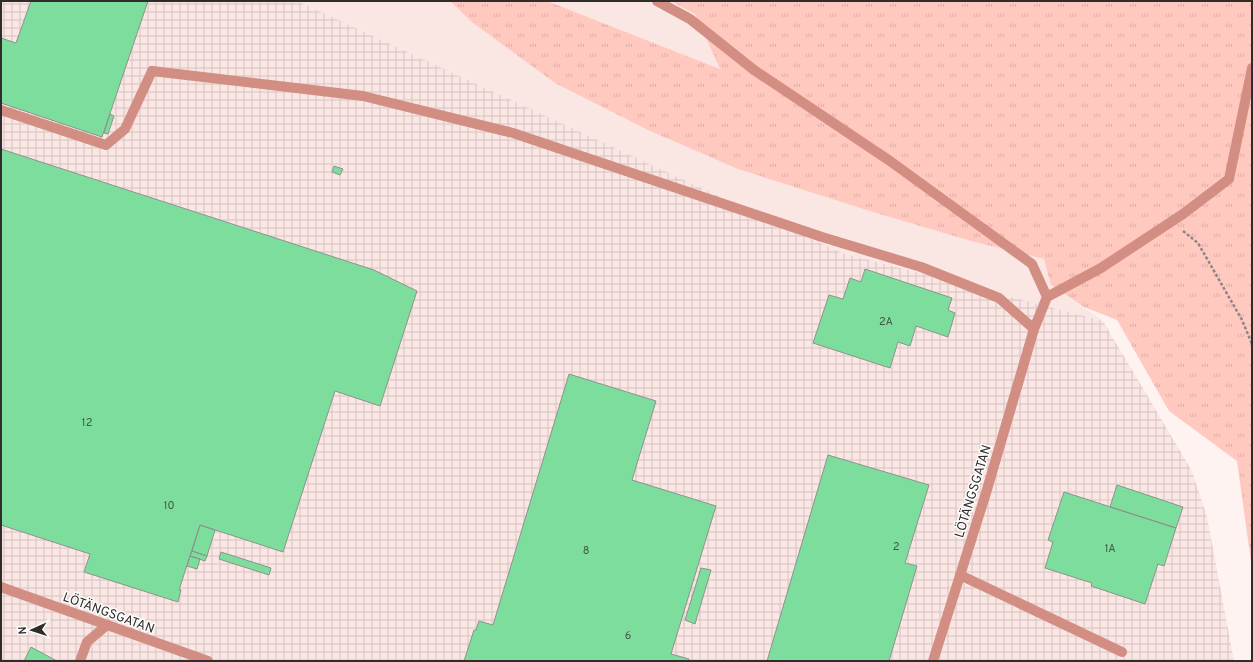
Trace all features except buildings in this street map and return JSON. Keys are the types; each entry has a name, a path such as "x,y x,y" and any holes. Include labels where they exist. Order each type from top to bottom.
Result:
{"street":[{"path":"657,1 690,19 754,70 890,161 1032,264 1047,297 1101,268 1183,214 1228,179 1252,68"},
{"path":"1,110 106,145 126,129 152,71 363,96 513,133 822,237 921,267 999,298 1034,329"},
{"name":"LÖTÄNGSGATAN","path":"933,661 986,493 1034,329 1047,297"},
{"path":"960,574 1122,652"},
{"name":"LÖTÄNGSGATAN","path":"1,587 208,661"},
{"path":"80,661 87,642 107,625"}],"path":[{"path":"1159,230 1178,228 1198,243 1242,320 1252,344"}],"shaded area":[{"path":"1,1 297,1 842,253 1103,321 1192,471 1207,517 1234,661 1,661"},
{"path":"297,1 450,1 473,23 650,131 738,169 876,213 971,241 1044,259 1051,285 1103,321 842,253"},
{"path":"547,1 671,1 695,14 720,69"}],"green space":[{"path":"450,1 547,1 720,69 695,14 671,1 1252,1 1252,569 1237,461 1169,411 1117,320 1084,307 1051,285 1044,259 971,241 876,213 738,169 650,131 555,83 473,23"}]}
